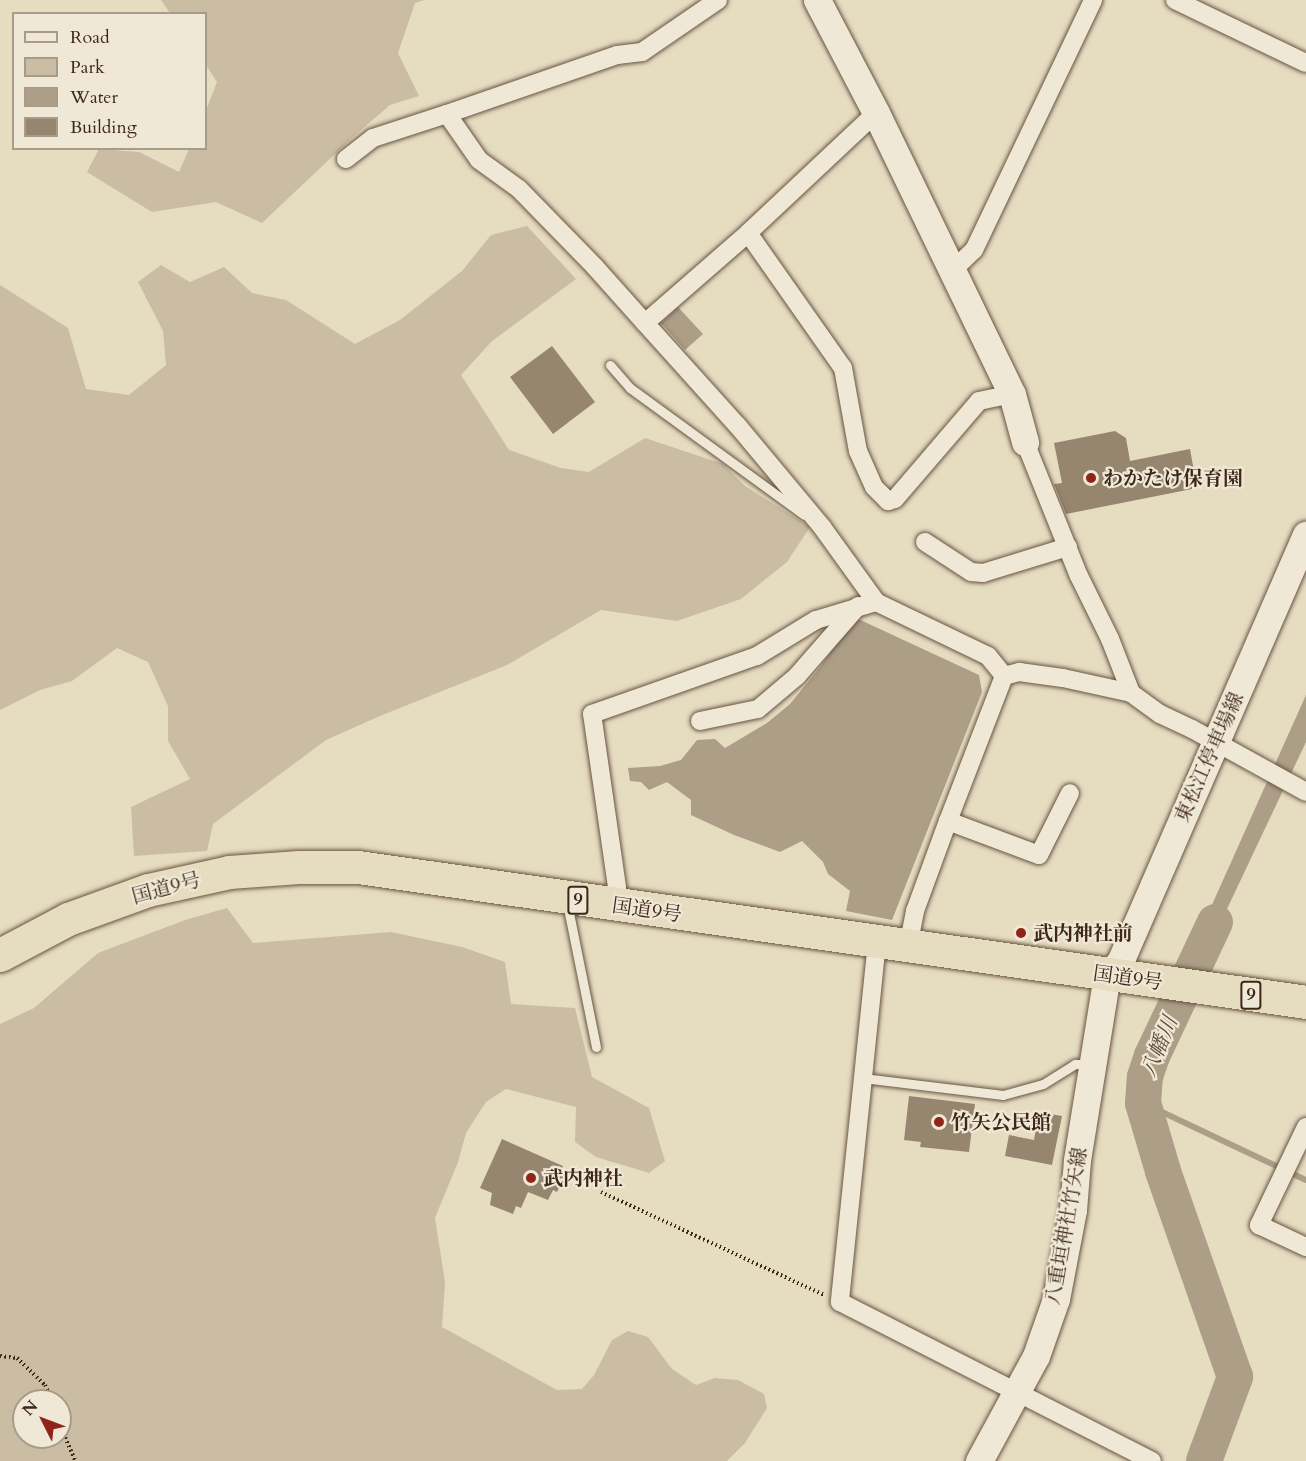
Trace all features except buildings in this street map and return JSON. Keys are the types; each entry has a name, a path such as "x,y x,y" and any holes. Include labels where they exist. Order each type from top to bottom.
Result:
{"highway":[{"name":"国道9号","path":"0,955 68,919 148,890 229,872 299,867 358,867 1306,1002"}],"main road":[{"path":"817,0 876,113 1012,394 1025,442"},
{"name":"東松江停車場線","path":"1107,975 1120,962 1306,536"},
{"name":"八重垣神社竹矢線","path":"979,1461 1018,1394 1036,1356 1056,1299 1073,1210 1092,1064 1107,975"}],"street":[{"path":"346,159 373,138 596,61 617,55 642,52 718,0"},
{"path":"953,270 974,250 1093,0"},
{"path":"1175,0 1306,63"},
{"path":"645,323 748,233 876,113"},
{"path":"447,114 478,160 519,189 596,267 737,425 822,527 876,602 988,656 1004,676"},
{"path":"748,233 843,369 858,451 874,487 888,501 895,499 979,401 1012,394"},
{"path":"1025,442 1131,693 1148,708 1299,788"},
{"path":"925,542 971,572 983,573 1068,547"},
{"path":"615,905 617,887 592,714 757,656 816,620 876,602"},
{"path":"700,721 758,709 797,676 858,606"},
{"path":"1004,676 1018,672 1063,678 1131,693"},
{"path":"1004,676 915,911 892,944 863,1078 840,1302 1152,1461"},
{"path":"948,822 1039,855 1070,793"},
{"path":"1306,1127 1259,1225 1306,1247"}],"lane":[{"path":"610,365 630,388 822,527"},
{"path":"566,898 596,1047"},
{"path":"863,1078 1003,1095 1043,1084 1075,1064 1092,1064"}],"path":[{"path":"601,1192 840,1302"},
{"path":"0,1356 17,1358 47,1389"}],"green space":[{"path":"161,0 425,0 415,3 398,53 419,96 390,105 262,223 216,202 152,212 87,172 98,150 139,152 179,172 189,150 207,150 207,107 217,82 207,67 207,12 169,12"},
{"path":"527,226 576,279 492,341 461,375 509,450 561,468 589,472 645,438 723,464 745,486 810,527 787,562 741,599 677,621 601,610 507,665 326,740 213,824 207,851 134,856 131,807 190,779 168,741 168,706 148,662 117,648 72,681 40,690 0,710 0,285 68,328 86,389 129,395 166,365 163,331 138,282 161,265 190,282 224,267 252,293 286,300 355,344 400,320 462,271 491,235"},
{"path":"227,908 253,943 391,932 462,947 505,962 511,1004 575,1008 592,1077 649,1108 665,1161 649,1173 596,1157 575,1142 576,1107 506,1089 486,1102 466,1133 458,1162 435,1218 445,1282 442,1327 557,1390 582,1389 594,1375 612,1340 628,1331 648,1337 672,1369 696,1385 715,1378 738,1380 764,1394 767,1408 745,1443 727,1461 0,1461 0,1024 34,1008 98,953 185,920"}],"water":[{"path":"678,307 703,334 685,350 661,323"},
{"path":"854,617 979,675 982,692 892,920 846,911 850,891 828,874 823,862 802,841 780,852 734,835 691,815 691,800 667,782 649,790 641,782 630,781 628,768 660,766 681,760 697,740 715,739 725,748 767,723 790,704 821,666"},
{"path":"1306,695 1306,742 1200,966 1185,965"}],"waterway":[{"name":"八幡川","path":"1204,1461 1235,1377 1163,1171 1143,1103 1145,1077 1152,1056 1215,922"},
{"path":"1143,1103 1306,1180"}],"place":[{"name":"わかたけ保育園","path":"1091,478"},
{"name":"武内神社前","path":"1021,933"},
{"name":"竹矢公民館","path":"939,1122"},
{"name":"武内神社","path":"531,1178"}]}
